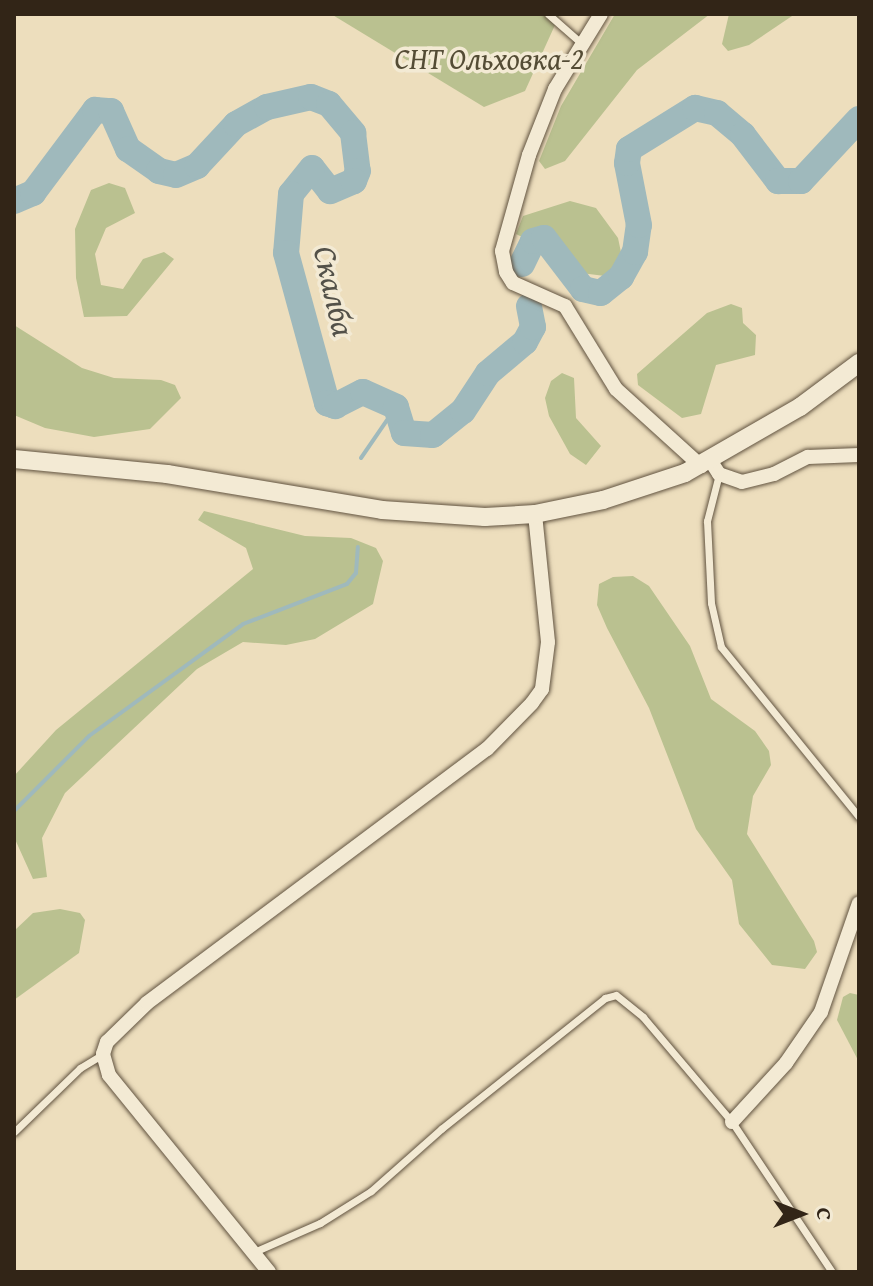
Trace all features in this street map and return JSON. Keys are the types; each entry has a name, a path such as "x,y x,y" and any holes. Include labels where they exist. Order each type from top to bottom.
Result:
{"street":[{"path":"601,14 580,42 555,89 514,200 502,251 513,283 542,293 565,306 616,389 710,467 755,481 808,457 859,455"},
{"path":"14,459 167,474 382,510 485,517 535,514 631,492 710,467 859,363"},
{"path":"269,1272 109,1075 103,1054 107,1042 147,1003 389,827 487,749 532,703 542,689 548,642 535,514"},
{"path":"732,1122 786,1063 821,1012 859,903"}],"lane":[{"path":"548,14 580,42"},
{"path":"710,467 707,521 711,603 721,647 859,817"},
{"path":"254,1252 320,1223 371,1191 441,1129 605,998 616,995 643,1017 732,1122 832,1272"},
{"path":"14,1132 68,1079 103,1054"}],"green space":[{"name":"СНТ Ольховка-2","path":"331,14 560,14 525,91 484,107"},
{"path":"615,14 710,14 637,70 565,161 545,169 539,161 561,106"},
{"path":"729,14 795,14 749,45 728,51 722,44"},
{"path":"109,183 125,188 135,213 106,228 95,254 101,285 123,289 143,259 164,252 174,259 127,316 84,317 76,278 75,229 91,190"},
{"path":"570,201 596,208 618,238 622,257 605,276 581,273 557,237 547,231 524,238 516,234 523,216"},
{"path":"731,304 742,308 743,323 756,335 755,355 716,365 701,414 682,418 638,385 637,374 707,313"},
{"path":"14,325 82,368 114,378 161,380 175,385 181,398 150,429 94,437 45,428 14,415"},
{"path":"562,373 574,378 576,418 601,446 586,465 570,454 549,416 545,398 551,381"},
{"path":"204,511 305,536 351,538 376,548 383,561 373,604 315,639 286,645 243,642 197,669 65,793 42,838 47,877 33,879 14,837 14,776 56,730 253,569 246,548 198,520"},
{"path":"633,576 649,586 690,646 711,699 755,731 769,751 771,765 753,796 747,834 814,941 817,952 805,969 772,965 739,924 732,880 696,829 649,708 607,628 597,605 599,584 613,577"},
{"path":"60,909 80,913 85,920 79,953 14,1000 14,931 33,913"},
{"path":"850,993 859,995 859,1062 837,1020 843,997"}],"waterway":[{"name":"Скалба","path":"14,201 33,193 95,110 111,111 128,149 159,171 176,175 197,166 236,124 267,107 311,97 329,104 353,133 358,171 354,181 330,191 312,168 291,194 286,253 327,403 335,406 363,392 396,407 404,433 433,435 463,411 488,373 525,342 533,327 529,306"},
{"name":"Скалба","path":"522,264 533,241 544,238 583,289 601,293 621,277 635,252 639,225 627,163 629,149 695,108 717,113 743,135 778,181 801,181 859,119"},
{"path":"361,458 396,407"},
{"path":"14,811 89,736 243,624 347,584 356,573 358,547"}]}
